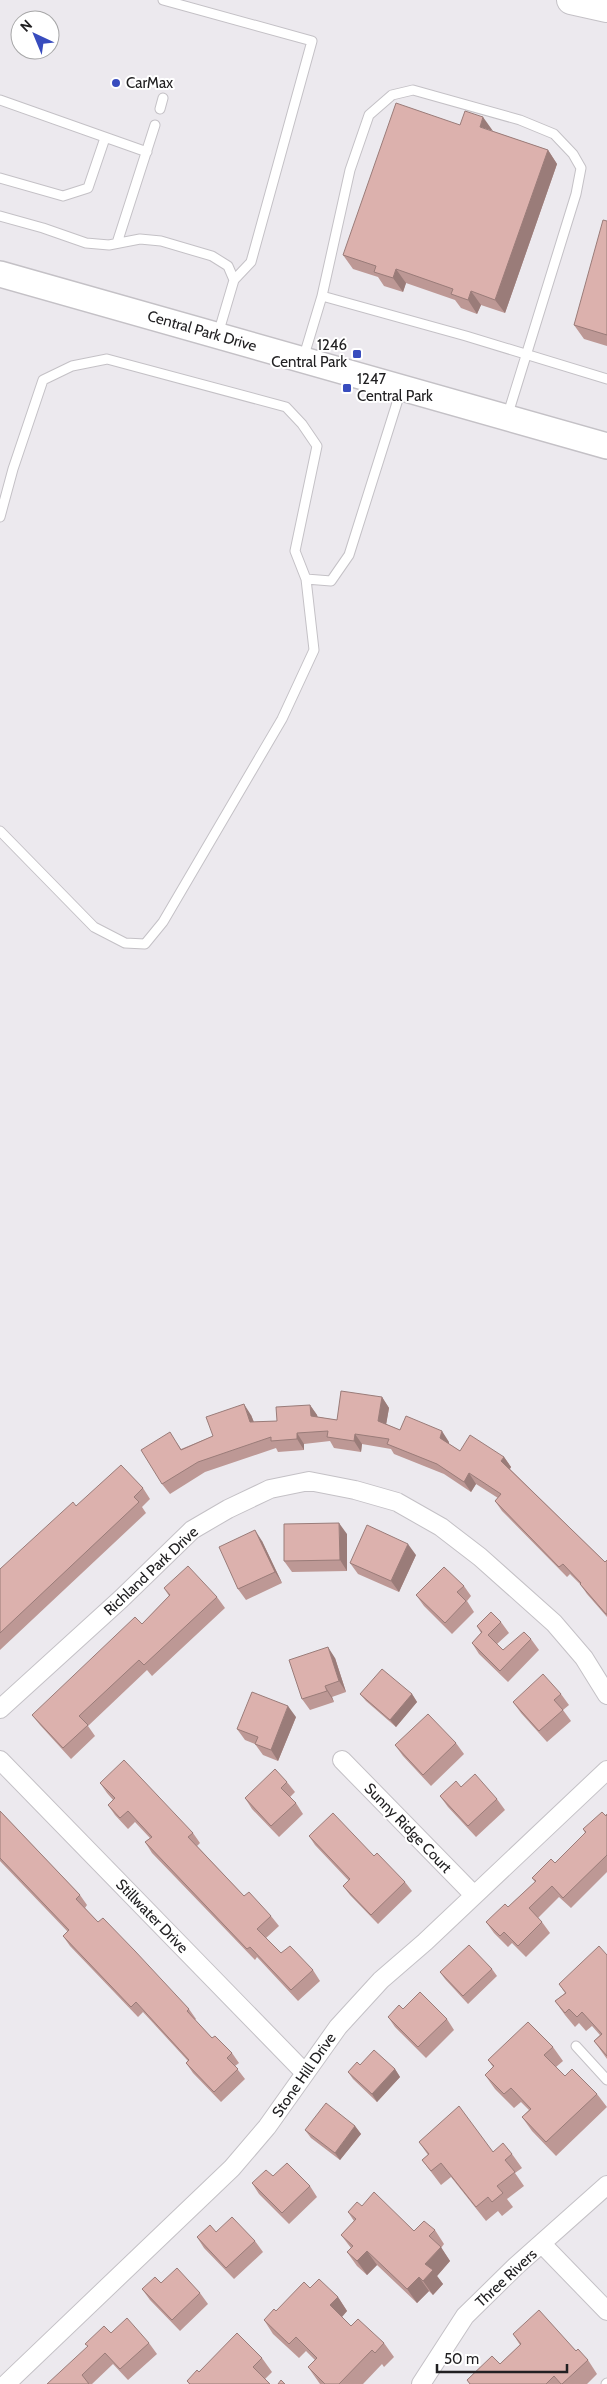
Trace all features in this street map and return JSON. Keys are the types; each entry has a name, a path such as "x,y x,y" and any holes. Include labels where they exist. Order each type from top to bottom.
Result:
{"highway":[{"path":"571,0 607,8"}],"street":[{"name":"Central Park Drive","path":"0,274 607,446"},
{"name":"Richland Park Drive","path":"0,1709 120,1600 192,1530 228,1509 270,1489 309,1481 355,1490 397,1502 442,1527 480,1557 554,1623 584,1658 607,1695"},
{"name":"Stillwater Drive","path":"0,1760 305,2073"},
{"name":"Sunny Ridge Court","path":"342,1760 474,1895"},
{"name":"Stone Hill Drive","path":"6,2384 232,2168 267,2127 338,2027 381,1980 607,1770"},
{"name":"Three Rivers","path":"421,2384 465,2316 516,2266 607,2185"},
{"path":"542,2244 607,2311"}],"lane":[{"path":"163,0 312,41 251,262 234,280 217,335"},
{"path":"303,360 322,296 350,170 370,115 392,95 413,90 422,92 520,120 554,134 573,154 581,168 576,194 507,417"},
{"path":"160,109 163,98"},
{"path":"0,100 147,152"},
{"path":"118,243 155,125"},
{"path":"0,178 63,196 88,188 105,138"},
{"path":"0,216 86,243 109,245 140,239 161,241 212,256 228,266 234,280"},
{"path":"322,296 607,378"},
{"path":"0,517 13,469 43,380 72,366 107,359 286,407 302,424 317,446 295,551 306,579 314,650 282,719 164,922 145,944 125,943 94,927 0,831"},
{"path":"306,579 331,581 349,555 402,388"},
{"path":"576,2046 607,2080"}],"building":[{"path":"396,103 460,125 465,111 483,117 480,127 548,150 495,300 471,291 468,300 451,294 453,289 396,269 393,278 374,272 376,266 343,255"},
{"path":"603,220 607,221 607,335 574,325"},
{"path":"341,1391 382,1397 378,1421 400,1430 406,1416 442,1431 440,1438 460,1451 470,1435 504,1457 501,1461 605,1562 607,1560 607,1614 563,1564 559,1567 495,1501 501,1494 469,1473 464,1482 437,1464 387,1444 389,1439 355,1434 354,1441 327,1437 328,1431 297,1433 297,1439 271,1441 271,1437 198,1462 162,1484 141,1450 170,1432 181,1450 213,1436 206,1417 244,1404 250,1422 277,1421 276,1407 310,1405 311,1416 337,1420"},
{"path":"121,1465 143,1488 134,1497 139,1502 0,1633 0,1569 73,1502 76,1506"},
{"path":"339,1523 340,1560 284,1561 284,1524"},
{"path":"367,1525 408,1544 391,1581 350,1563"},
{"path":"255,1530 275,1572 238,1589 219,1547"},
{"path":"188,1566 217,1597 144,1665 139,1660 79,1716 88,1725 63,1748 32,1715 135,1617 142,1624 170,1595 164,1588"},
{"path":"444,1567 464,1586 457,1592 466,1601 445,1623 416,1595"},
{"path":"491,1612 501,1622 488,1635 503,1650 524,1632 531,1639 500,1671 472,1643 482,1632 477,1626"},
{"path":"328,1647 339,1681 325,1686 327,1691 302,1699 289,1660"},
{"path":"382,1669 412,1694 390,1720 360,1694"},
{"path":"543,1674 561,1694 554,1700 563,1710 539,1731 513,1702"},
{"path":"252,1692 288,1706 271,1750 255,1744 258,1737 237,1729"},
{"path":"428,1714 456,1743 423,1775 395,1745"},
{"path":"124,1760 193,1833 188,1837 244,1896 249,1892 271,1916 257,1929 281,1953 290,1946 313,1970 291,1990 250,1947 247,1949 145,1842 152,1837 128,1811 120,1818 108,1805 115,1798 100,1783"},
{"path":"275,1769 287,1782 281,1788 296,1803 271,1826 245,1798"},
{"path":"475,1774 497,1799 468,1826 440,1796 456,1781 461,1787"},
{"path":"0,1811 80,1895 76,1899 98,1922 103,1918 189,2009 187,2011 212,2038 215,2036 232,2053 227,2058 238,2069 214,2092 186,2063 189,2060 136,2002 131,2007 63,1936 69,1930 0,1858"},
{"path":"602,1812 606,1816 607,1814 607,1855 563,1898 552,1886 529,1908 542,1922 518,1946 504,1932 500,1936 486,1922 505,1904 508,1907 536,1881 532,1878 551,1859 555,1863 586,1832 583,1829"},
{"path":"333,1813 374,1856 377,1853 405,1882 371,1915 343,1886 350,1879 309,1836"},
{"path":"469,1945 492,1969 463,1996 440,1972"},
{"path":"599,1946 607,1955 607,2056 594,2041 602,2034 582,2012 577,2017 569,2009 565,2013 555,2001 566,1993 559,1984"},
{"path":"420,1992 447,2019 418,2047 388,2017 399,2005 403,2009"},
{"path":"528,2022 553,2047 544,2055 565,2076 572,2069 597,2094 546,2142 522,2117 531,2109 511,2088 504,2094 485,2075 494,2066 488,2060"},
{"path":"374,2050 395,2069 372,2094 348,2072 357,2062 360,2065"},
{"path":"326,2103 355,2126 335,2153 305,2130"},
{"path":"459,2106 493,2152 503,2143 512,2154 505,2160 515,2172 497,2186 503,2193 492,2202 488,2197 476,2207 441,2163 431,2171 422,2160 429,2154 419,2142"},
{"path":"287,2163 310,2186 282,2213 252,2183 266,2170 273,2176"},
{"path":"374,2192 414,2231 424,2221 435,2230 429,2236 441,2247 425,2264 433,2270 423,2281 419,2277 407,2289 367,2251 357,2261 347,2252 353,2246 341,2235 356,2219 348,2212 357,2202 362,2206"},
{"path":"232,2217 255,2241 226,2268 197,2237 210,2225 216,2232"},
{"path":"177,2268 200,2293 172,2320 142,2289 155,2277 161,2283"},
{"path":"319,2279 338,2297 330,2305 351,2326 358,2319 384,2343 375,2353 372,2350 339,2384 325,2384 308,2367 317,2358 296,2337 289,2344 264,2320 274,2309 276,2311 304,2282 310,2288"},
{"path":"539,2310 576,2351 578,2349 588,2360 562,2384 554,2376 546,2384 470,2384 467,2380 492,2356 500,2364 521,2344 513,2334"},
{"path":"127,2318 149,2343 120,2369 105,2353 82,2375 89,2384 47,2384 88,2346 85,2344 104,2326 111,2333"},
{"path":"237,2333 262,2358 253,2367 270,2384 190,2384 187,2381 197,2370 199,2372"}],"place":[{"name":"CarMax","path":"116,83"},
{"name":"1246 Central Park","path":"357,354"},
{"name":"1247 Central Park","path":"347,388"}]}
